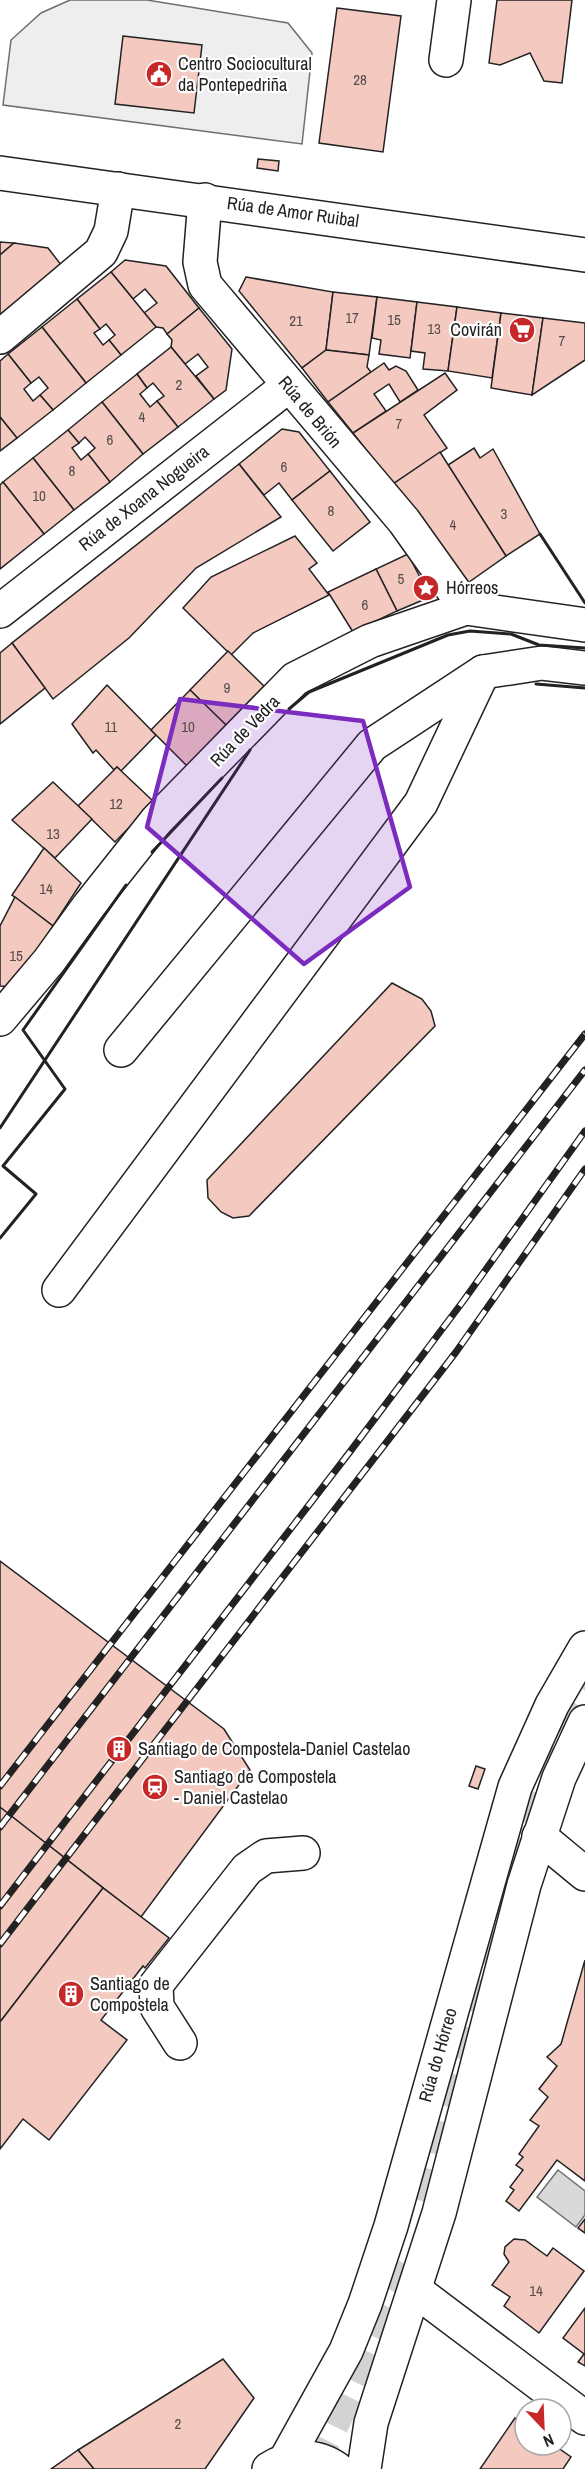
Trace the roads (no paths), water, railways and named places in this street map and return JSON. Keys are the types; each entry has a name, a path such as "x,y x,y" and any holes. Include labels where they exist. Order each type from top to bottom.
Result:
{"main road":[{"path":"446,60 454,0"},
{"name":"Rúa de Amor Ruibal","path":"0,173 585,255"},
{"path":"0,337 101,252 111,231 118,189"},
{"name":"Rúa de Brión","path":"205,200 200,262 205,285 404,521 466,608"},
{"name":"Rúa de Xoana Nogueira","path":"0,611 288,386"},
{"name":"Rúa de Vedra","path":"0,1019 49,962 88,907 157,820 295,679 370,641 466,608 585,625"},
{"path":"121,1050 372,745 483,672 542,663 585,668"},
{"path":"59,1290 421,803 483,672"},
{"name":"Rúa do Hórreo","path":"277,2465 346,2351 359,2320 391,2226 515,1787 552,1705 585,1648"},
{"path":"364,2469 371,2423 439,2213 506,1947 559,1778 585,1722"},
{"path":"539,1836 585,1874"},
{"path":"180,2043 157,2007 156,1985 247,1869 266,1856 303,1854"},
{"path":"415,2290 585,2418"},
{"path":"277,2465 310,2458 337,2469"}],"tunnel":[{"path":"426,2202 526,1802 572,1703 585,1683"},
{"path":"310,2469 411,2267"}],"railway":[{"path":"0,1786 585,1034"},
{"path":"0,1827 585,1070"},
{"path":"0,1906 349,1453 464,1300 585,1131"},
{"path":"0,1944 456,1352 585,1169"}],"place":[{"name":"Centro Sociocultural da Pontepedriña","path":"159,74"},
{"name":"Covirán","path":"522,330"},
{"name":"Hórreos","path":"426,588"},
{"name":"Santiago de Compostela-Daniel Castelao","path":"119,1749"},
{"name":"Santiago de Compostela - Daniel Castelao","path":"155,1787"},
{"name":"Santiago de Compostela","path":"71,1994"}]}
